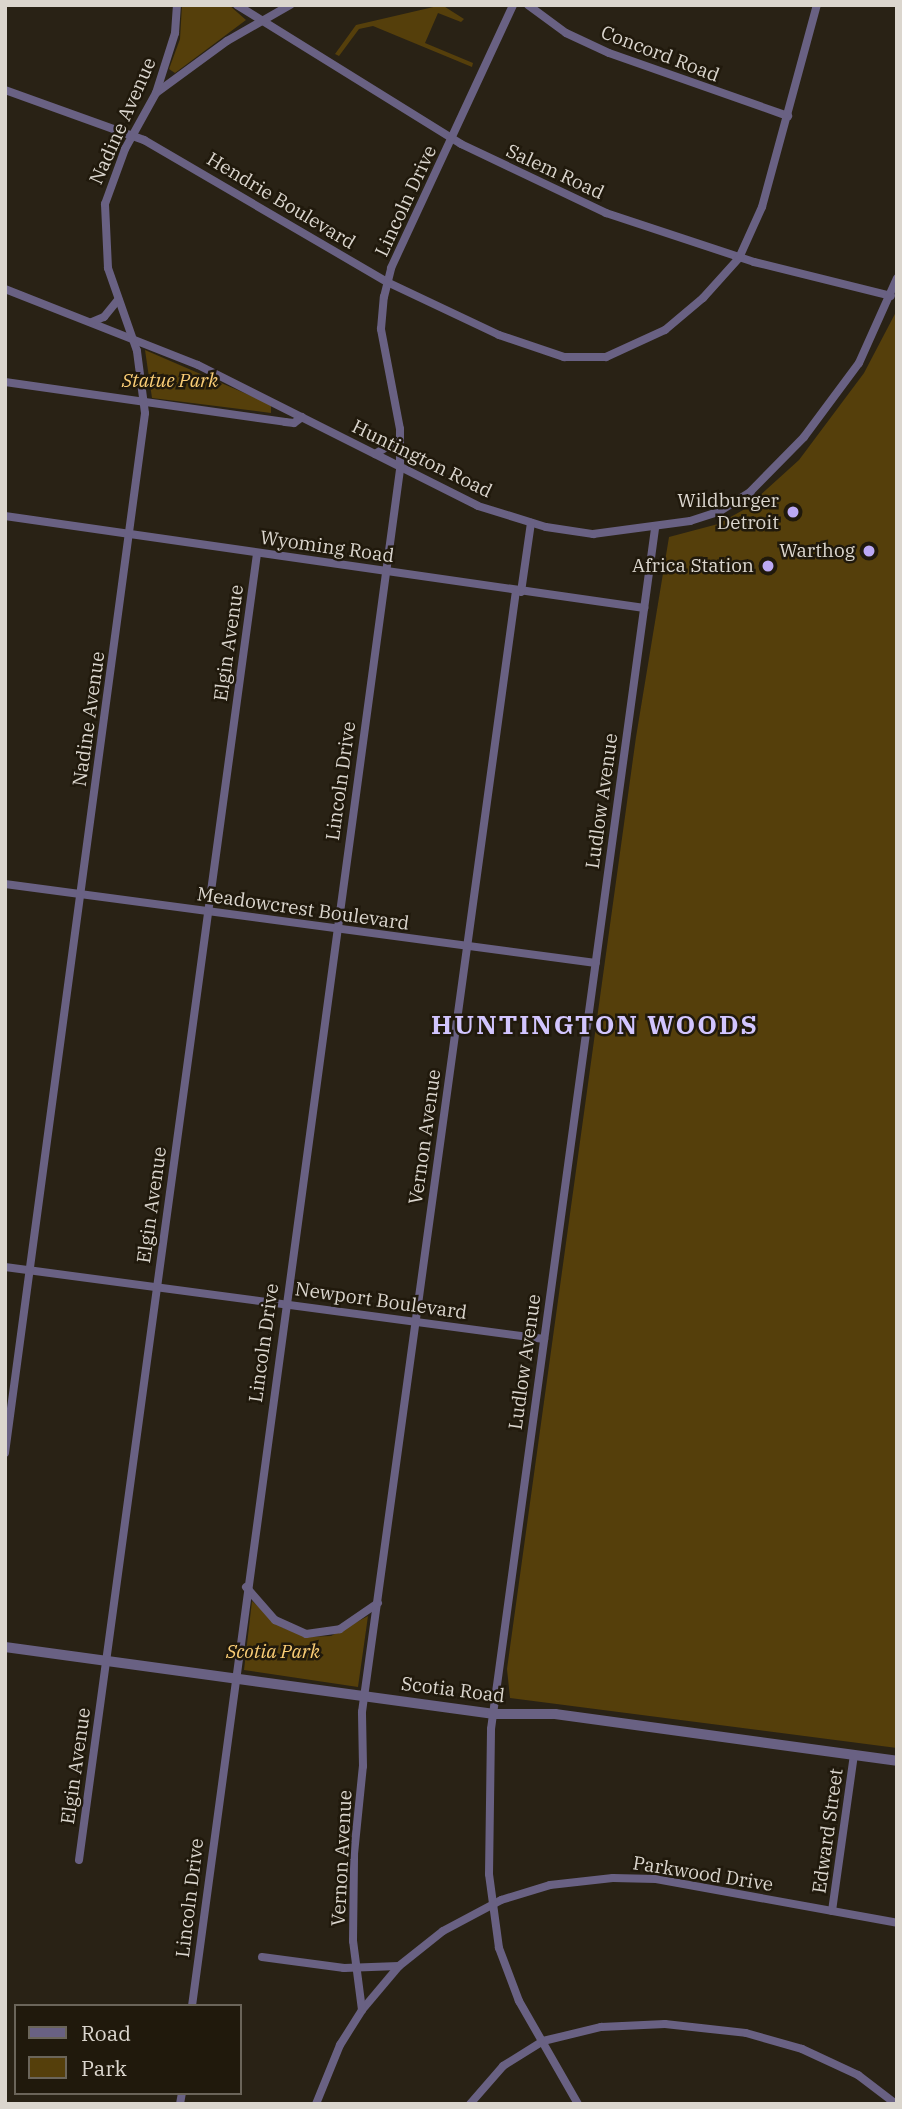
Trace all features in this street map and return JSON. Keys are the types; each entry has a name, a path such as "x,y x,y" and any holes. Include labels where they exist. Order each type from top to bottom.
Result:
{"street":[{"name":"Nadine Avenue","path":"5,1453 131,534 145,402 131,339 108,268 105,204 132,135 156,93 175,33 177,5"},
{"name":"Salem Road","path":"237,5 452,139 607,213 739,258 891,296"},
{"path":"156,93 261,20 290,5"},
{"name":"Lincoln Drive","path":"192,2004 246,1587 400,469 400,439 381,330 387,282 513,5"},
{"name":"Concord Road","path":"528,5 566,33 609,53 789,116"},
{"name":"Hendrie Boulevard","path":"5,90 132,135 387,282 499,335 546,353 583,359 626,350 665,330 703,298 739,258 761,207 789,116 817,5"},
{"name":"Huntington Road","path":"5,289 131,339 279,404 400,469 478,506 531,523 593,534 655,529 720,511 776,468 859,363 897,278"},
{"path":"92,323 104,317 118,300"},
{"path":"5,382 295,423 302,416"},
{"path":"272,420 279,404"},
{"path":"375,454 400,439"},
{"name":"Wyoming Road","path":"5,516 644,608"},
{"name":"Vernon Avenue","path":"362,2010 356,1966 354,1854 365,1696 467,946 518,591 531,523"},
{"name":"Ludlow Avenue","path":"578,2104 512,1986 491,1905 492,1714 655,529"},
{"name":"Elgin Avenue","path":"79,1860 257,554"},
{"name":"Meadowcrest Boulevard","path":"5,884 596,963"},
{"name":"Newport Boulevard","path":"5,1267 544,1339"},
{"path":"246,1587 275,1620 306,1634 340,1629 378,1603"},
{"name":"Scotia Road","path":"5,1647 492,1714 555,1714 897,1761"},
{"name":"Edward Street","path":"832,1911 854,1755"},
{"name":"Parkwood Drive","path":"362,2010 399,1966 443,1931 491,1905 568,1881 632,1877 897,1923"},
{"path":"262,1957 356,1966 399,1966"},
{"path":"316,2104 340,2045 362,2010"},
{"path":"470,2104 503,2066 543,2041 633,2024 736,2031 822,2057 858,2075 896,2104"}],"green space":[{"path":"182,5 229,5 246,20 175,73 169,69 180,39"},
{"path":"442,5 464,19 461,22 438,13 425,43 473,63 472,67 373,26 359,29 339,56 335,54 356,25"},
{"path":"897,310 897,1748 510,1698 507,1669 636,737 669,537 718,524 745,509 799,460 864,373"},
{"name":"Statue Park","path":"145,350 263,401 271,406 271,413 152,398"},
{"name":"Scotia Park","path":"252,1601 281,1627 307,1637 331,1636 368,1616 358,1687 244,1670"}],"place":[{"name":"Wildburger Detroit","path":"793,512"},
{"name":"Warthog","path":"869,551"},
{"name":"Africa Station","path":"768,566"}],"district":[{"name":"HUNTINGTON WOODS","path":"595,1025"}]}
